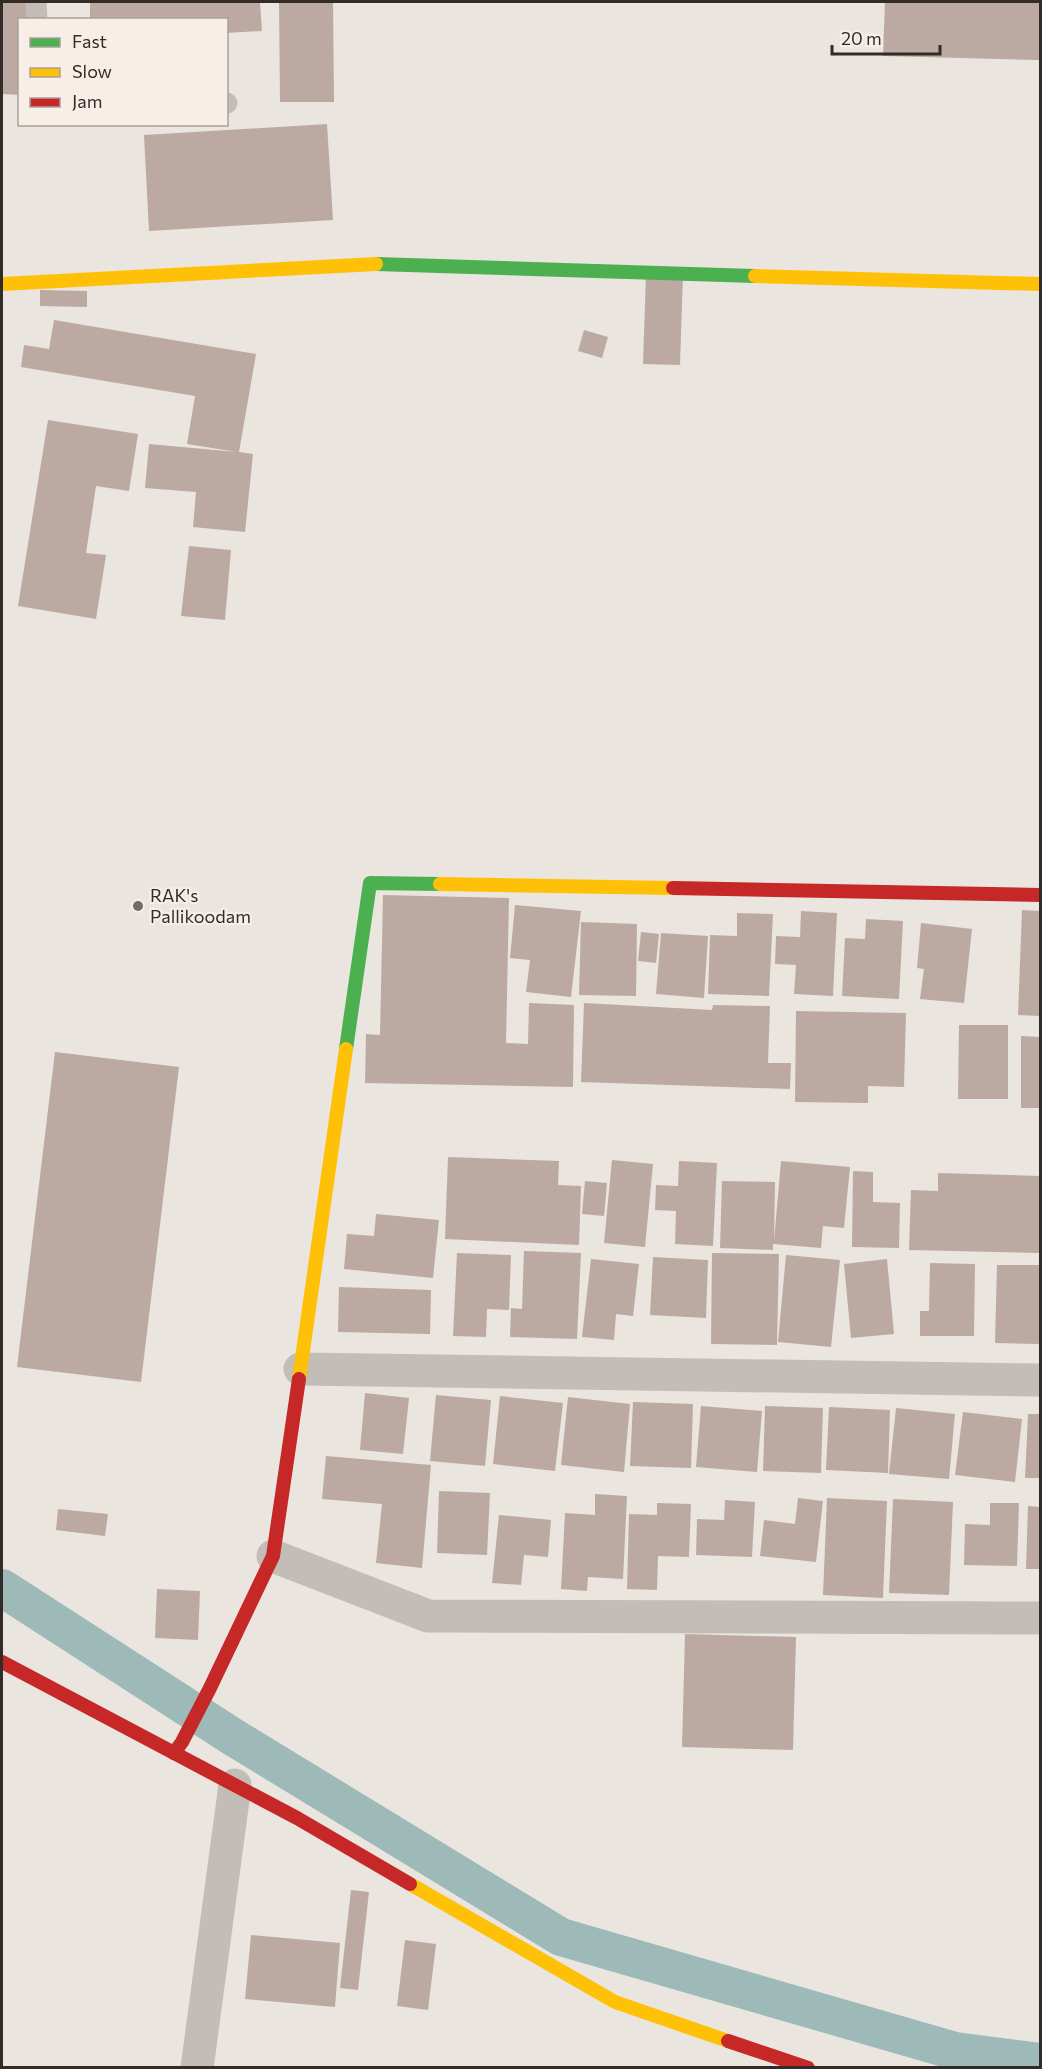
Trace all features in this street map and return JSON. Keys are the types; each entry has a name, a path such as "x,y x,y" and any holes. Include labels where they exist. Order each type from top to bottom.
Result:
{"street":[{"path":"2,284 368,264 1041,284"},
{"path":"178,1748 210,1688 273,1556 370,883 1041,895"},
{"path":"300,1369 1041,1380"},
{"path":"273,1556 428,1616 1041,1618"},
{"path":"2,1662 178,1748 236,1785 615,2002 808,2067"},
{"path":"197,2067 236,1785"}],"lane":[{"path":"36,2 37,18"}],"building":[{"path":"2,2 30,2 29,18 18,18 18,95 2,94"},
{"path":"90,2 260,2 262,31 228,33 228,18 90,18"},
{"path":"279,2 333,2 334,102 280,102"},
{"path":"885,2 1040,2 1040,60 883,56"},
{"path":"327,124 333,220 149,231 144,135"},
{"path":"646,274 683,274 680,365 643,364"},
{"path":"40,290 87,291 87,307 40,306"},
{"path":"54,320 256,354 239,452 253,454 245,532 193,527 196,492 145,488 149,444 237,452 187,444 195,396 21,367 24,345 49,349"},
{"path":"584,330 608,337 602,358 578,351"},
{"path":"48,420 138,434 129,491 96,486 86,553 106,555 96,619 18,606"},
{"path":"189,546 231,550 225,620 181,616"},
{"path":"383,895 509,898 506,1043 528,1044 529,1003 574,1005 573,1087 365,1083 366,1034 380,1035"},
{"path":"515,905 581,911 571,997 526,992 530,960 510,958"},
{"path":"1022,910 1040,911 1040,1016 1018,1015"},
{"path":"801,911 837,913 833,996 794,994 796,965 775,964 776,936 800,937"},
{"path":"737,913 773,914 769,996 708,994 710,935 737,936"},
{"path":"866,919 903,921 899,999 842,996 845,938 865,939"},
{"path":"581,922 637,924 636,996 579,995"},
{"path":"921,923 972,929 964,1003 920,999 924,969 917,968"},
{"path":"641,932 659,934 656,963 638,961"},
{"path":"661,933 708,936 704,998 656,994"},
{"path":"584,1003 712,1010 713,1005 770,1006 768,1063 791,1063 790,1089 581,1082"},
{"path":"796,1011 906,1013 904,1087 868,1086 868,1103 795,1102"},
{"path":"959,1025 1008,1025 1008,1099 958,1099"},
{"path":"1021,1036 1040,1037 1040,1108 1021,1108"},
{"path":"55,1052 179,1067 141,1382 17,1367"},
{"path":"448,1157 559,1161 558,1185 581,1186 579,1245 445,1239"},
{"path":"612,1160 653,1164 645,1247 604,1243"},
{"path":"679,1161 717,1163 713,1246 675,1244 676,1211 655,1210 656,1185 678,1186"},
{"path":"781,1161 850,1167 844,1228 823,1226 821,1248 773,1244 773,1250 720,1248 722,1181 775,1182 774,1241"},
{"path":"853,1171 873,1172 873,1202 900,1203 899,1248 852,1247"},
{"path":"938,1173 1040,1176 1040,1253 909,1250 911,1190 938,1191"},
{"path":"585,1181 607,1183 604,1216 582,1214"},
{"path":"376,1214 439,1220 433,1278 344,1269 347,1234 374,1236"},
{"path":"524,1251 581,1253 577,1339 510,1337 511,1308 522,1309"},
{"path":"457,1253 511,1255 509,1310 487,1309 486,1337 453,1336"},
{"path":"712,1253 779,1254 777,1345 711,1344"},
{"path":"786,1255 840,1260 831,1347 778,1342"},
{"path":"653,1257 708,1260 706,1318 650,1315"},
{"path":"591,1259 639,1264 633,1316 616,1314 614,1340 582,1337"},
{"path":"887,1259 894,1334 851,1338 844,1264"},
{"path":"930,1263 975,1264 974,1336 920,1336 920,1311 929,1311"},
{"path":"997,1265 1040,1265 1040,1344 995,1343"},
{"path":"339,1287 431,1290 430,1334 338,1332"},
{"path":"365,1393 409,1398 403,1454 360,1450"},
{"path":"436,1395 491,1400 485,1466 430,1461"},
{"path":"500,1396 563,1403 555,1471 493,1464"},
{"path":"568,1397 630,1404 624,1472 561,1465"},
{"path":"633,1402 693,1404 691,1468 630,1466"},
{"path":"701,1406 762,1411 757,1472 696,1467"},
{"path":"765,1406 823,1408 821,1473 763,1471"},
{"path":"829,1407 890,1410 888,1473 826,1470"},
{"path":"896,1408 955,1414 949,1479 889,1474"},
{"path":"963,1412 1022,1419 1015,1482 955,1475"},
{"path":"1028,1414 1040,1414 1040,1478 1025,1478"},
{"path":"326,1456 431,1465 422,1568 376,1563 382,1504 322,1499"},
{"path":"439,1491 490,1493 487,1555 437,1553"},
{"path":"595,1494 627,1496 623,1579 588,1577 587,1591 561,1589 565,1513 595,1515"},
{"path":"798,1498 823,1501 816,1562 760,1556 764,1520 795,1524"},
{"path":"827,1498 887,1501 883,1598 823,1595"},
{"path":"893,1499 953,1502 949,1595 889,1593"},
{"path":"725,1500 755,1502 752,1557 696,1555 697,1519 724,1520"},
{"path":"657,1503 691,1504 689,1557 658,1556 657,1590 627,1589 629,1514 657,1515"},
{"path":"990,1503 1019,1503 1017,1566 964,1565 965,1524 990,1525"},
{"path":"1028,1506 1040,1507 1040,1569 1026,1569"},
{"path":"58,1509 108,1514 105,1536 56,1530"},
{"path":"499,1515 551,1520 548,1557 524,1555 521,1585 492,1583"},
{"path":"157,1589 200,1591 198,1640 155,1638"},
{"path":"685,1634 796,1637 793,1750 682,1747"},
{"path":"351,1890 369,1892 358,1990 340,1988"},
{"path":"251,1935 340,1943 335,2007 245,1999"},
{"path":"405,1940 436,1944 428,2010 397,2006"}],"waterway":[{"path":"2,1588 233,1737 561,1937 955,2051 1040,2062"}],"traffic: fast":[{"path":"376,264 755,276"},
{"path":"346,1049 370,883 440,884"}],"traffic: slow":[{"path":"2,284 376,264"},
{"path":"755,276 1040,284"},
{"path":"440,884 673,888"},
{"path":"299,1379 346,1049"},
{"path":"410,1884 615,2002 728,2041"}],"traffic: jam":[{"path":"673,888 1040,895"},
{"path":"174,1753 210,1688 273,1556 299,1379"},
{"path":"2,1662 297,1818 410,1884"},
{"path":"728,2041 808,2068"}],"place":[{"name":"RAK's Pallikoodam","path":"138,906"}]}
